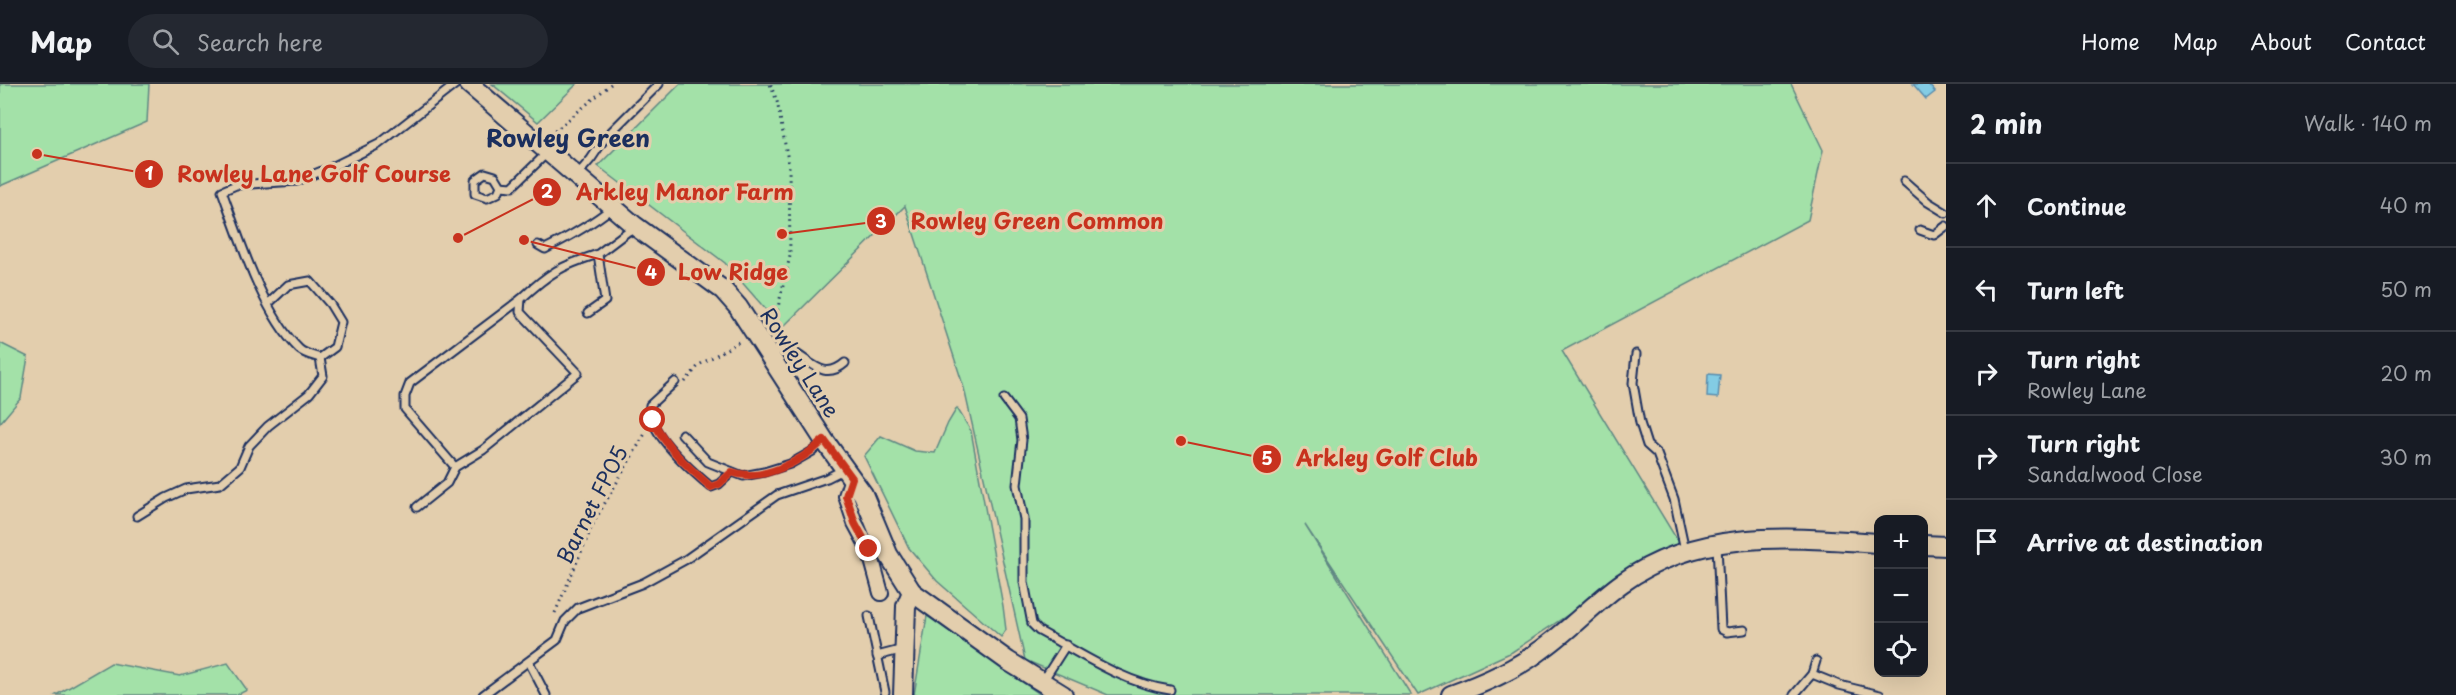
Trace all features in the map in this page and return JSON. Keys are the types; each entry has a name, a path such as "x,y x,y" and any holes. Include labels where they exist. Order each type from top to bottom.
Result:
{"street":[{"name":"Rowley Lane","path":"469,84 635,226 723,290 738,307 824,440 862,494 888,554 912,592"},
{"path":"849,473 846,496 855,523 869,549 881,593"},
{"path":"1451,695 1501,674 1522,662 1541,650 1623,582 1684,550 1761,537 1874,543"},
{"path":"1928,545 1946,546"},
{"path":"903,695 906,606 912,592 1042,683 1063,695"}],"lane":[{"path":"320,358 301,351 280,325 249,264 222,191 236,185 297,181 334,166 379,144 456,84"},
{"path":"577,176 605,138 659,84"},
{"path":"501,186 512,187 544,149"},
{"path":"1904,181 1928,202 1946,213"},
{"path":"538,245 544,249 598,220 613,207"},
{"path":"455,468 405,409 405,396 410,383 521,298 547,274 598,254 635,226"},
{"path":"1920,230 1934,235 1946,226"},
{"path":"588,313 605,302 598,254"},
{"path":"269,303 288,285 310,281 330,304 341,322 334,347 320,358"},
{"path":"417,507 447,483 455,468 483,450 578,373 520,312 521,298"},
{"path":"770,356 782,348 790,350 808,363 827,372 838,370 845,363"},
{"path":"1636,354 1633,383 1640,423 1647,445 1657,454 1674,499 1684,550"},
{"path":"137,516 186,489 220,484 240,467 249,446 268,426 309,394 323,376 320,358"},
{"path":"680,382 650,405 649,412 658,430 683,464 711,487 719,484 732,472"},
{"path":"1004,399 1019,419 1022,440 1017,485 1024,519 1024,582 1032,624 1039,631 1140,683 1170,690"},
{"path":"682,434 708,462 743,476 790,464 813,451 824,440"},
{"path":"483,695 557,640 565,621 578,608 643,583 685,560 777,495 849,473"},
{"path":"1716,543 1721,629 1727,633 1744,630"},
{"path":"869,616 885,692"},
{"path":"1042,683 1066,645"},
{"path":"877,656 905,649"},
{"path":"1794,695 1812,674 1816,660"},
{"path":"530,662 546,695"},
{"path":"1812,674 1839,685 1880,695"}],"path":[{"path":"544,149 552,132 611,84"},
{"path":"680,382 699,365 775,320 790,256 789,166 777,100 770,84"},
{"name":"Barnet FP05","path":"555,615 594,522 653,420"}],"green space":[{"path":"0,84 149,84 147,122 0,186"},
{"path":"492,84 577,84 538,122"},
{"path":"680,84 1791,84 1823,150 1808,220 1562,351 1679,543 1623,574 1583,605 1512,652 1418,695 1305,525 1411,695 1108,695 1025,660 964,388 905,206 782,328 725,263 598,166"},
{"path":"0,343 28,357 21,398 0,423"},
{"path":"957,408 971,431 1003,606 1006,630 1001,637 937,581 909,548 864,456 881,436 915,451 935,453"},
{"path":"927,616 1041,695 914,695"},
{"path":"111,663 180,676 228,663 247,690 237,695 56,695"}],"water":[{"path":"1913,84 1928,84 1935,92 1926,99"},
{"path":"1708,374 1720,375 1718,398 1707,397"}],"place":[{"name":"Rowley Lane Golf Course","path":"37,154"},
{"name":"Rowley Green Common","path":"782,234"},
{"name":"Arkley Manor Farm","path":"458,238"},
{"name":"Low Ridge","path":"524,240"},
{"name":"Arkley Golf Club","path":"1181,441"}],"district":[{"name":"Rowley Green","path":"568,137"}],"route":[{"path":"653,420 683,464 711,487 719,484 732,472 743,476 790,464 813,451 824,440 852,478 846,496 855,523 869,549"}]}
